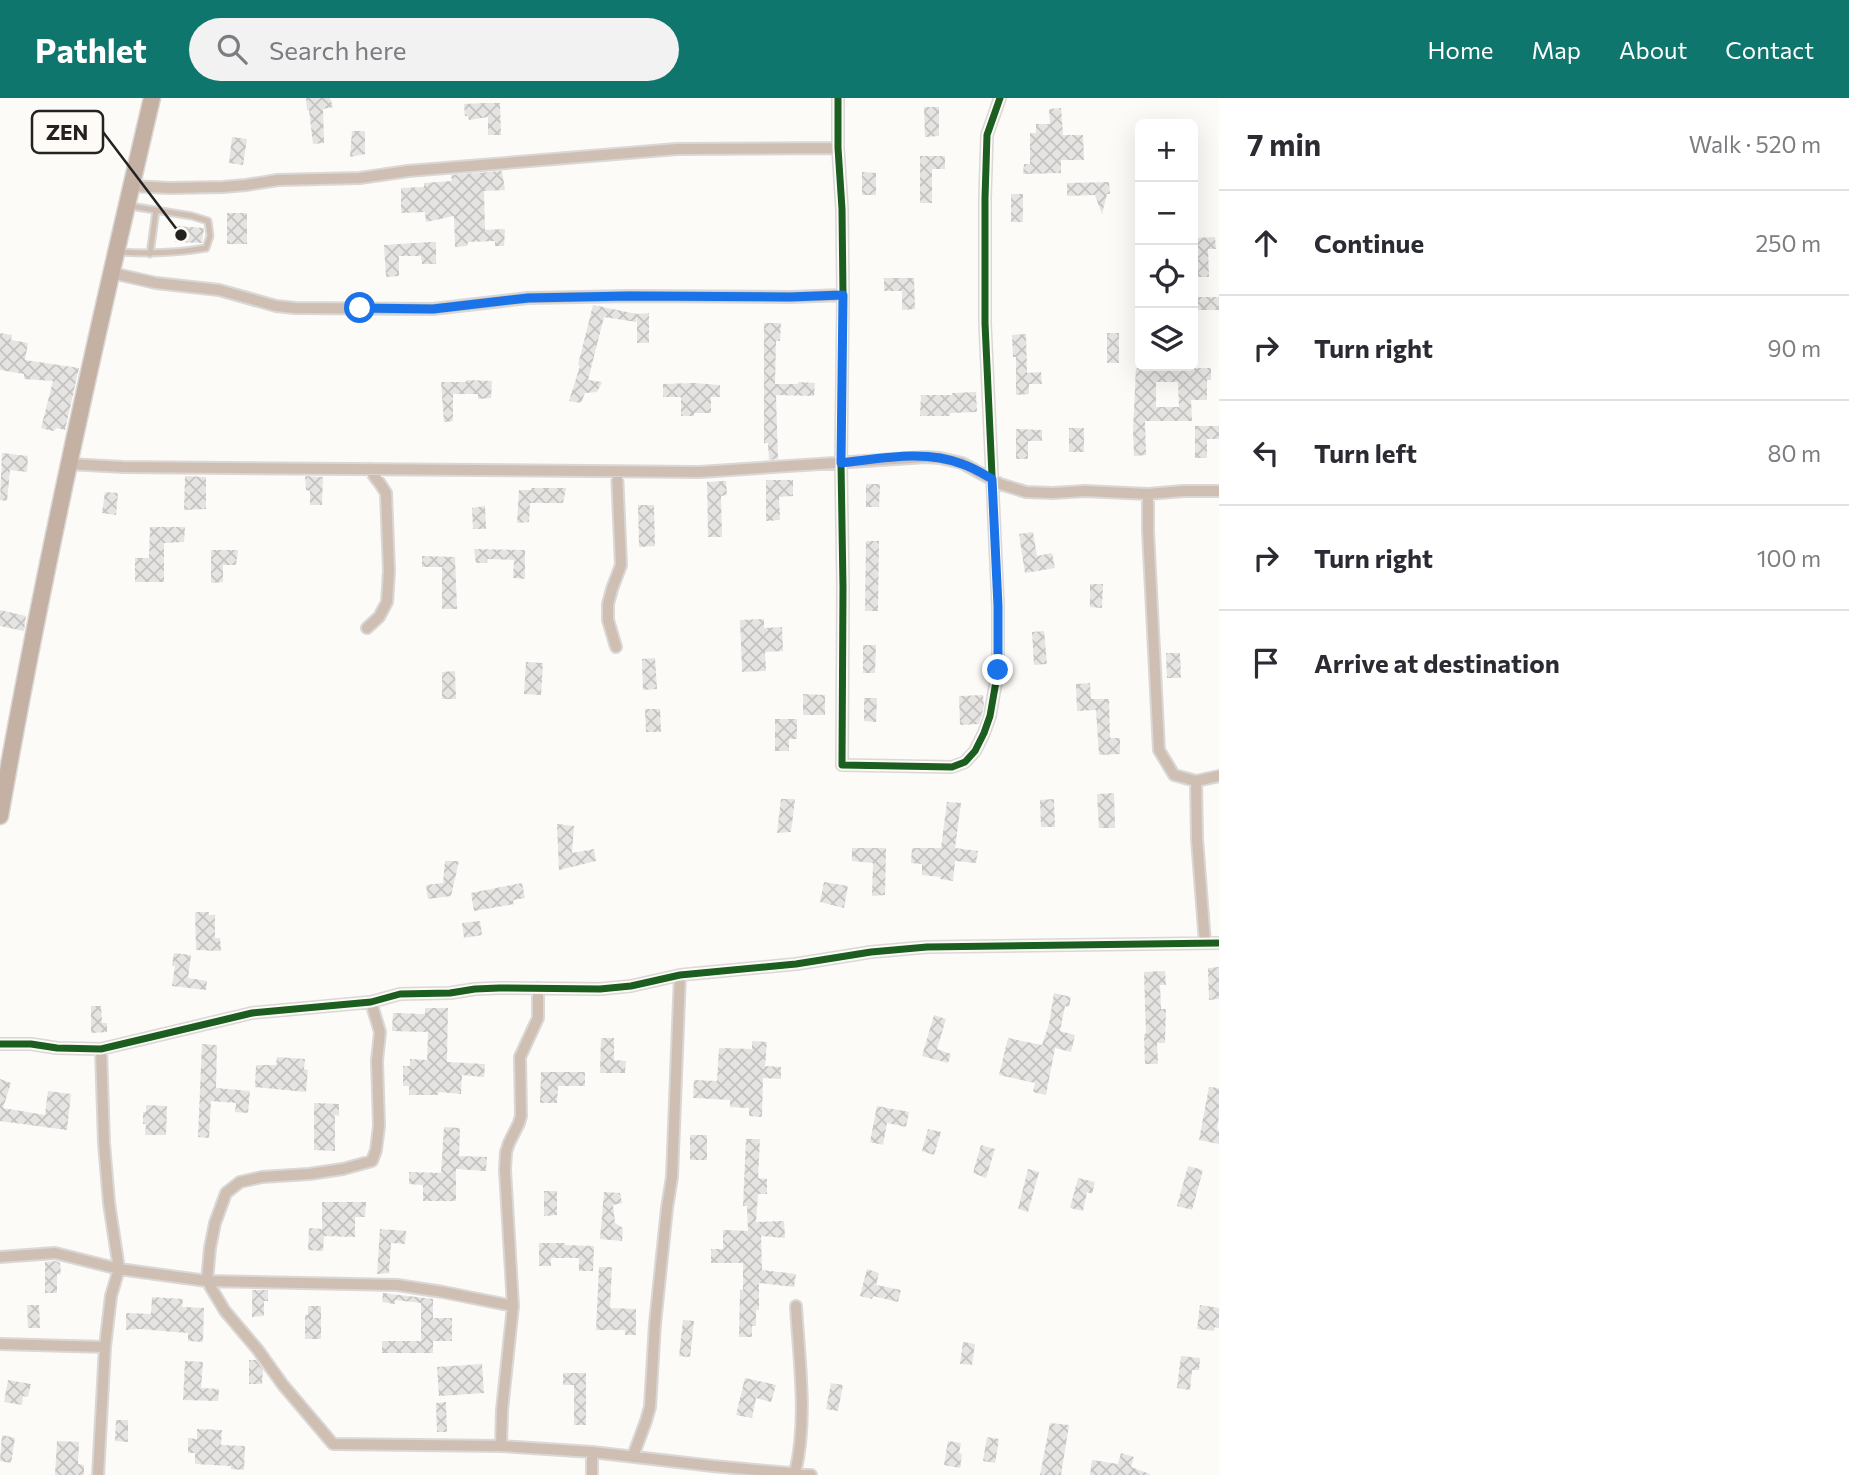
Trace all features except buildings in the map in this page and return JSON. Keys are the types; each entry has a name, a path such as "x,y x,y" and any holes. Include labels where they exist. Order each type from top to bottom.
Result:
{"street":[{"path":"0,816 69,464 152,98"},
{"path":"838,98 843,295 842,765 952,767 965,762 975,751 990,716 998,670 998,606 985,323 985,198 987,135 993,114 1002,100"},
{"path":"131,186 234,186 278,180 360,178 415,170 677,149 838,148"},
{"path":"112,273 156,283 219,290 276,306 295,308 433,309 528,298 843,295"},
{"path":"69,464 123,467 699,472 909,457 940,458 962,463 1000,484 1026,492 1148,494 1219,491"},
{"path":"367,628 379,617 387,602 389,571 386,493 369,469"},
{"path":"615,647 609,630 608,604 621,565 617,472"},
{"path":"1148,494 1159,750 1174,775 1196,780 1219,776"},
{"path":"1196,780 1197,839 1205,943"},
{"path":"0,1044 101,1049 252,1013 371,1002 400,994 450,993 487,988 600,989 631,986 680,975 796,964 871,952 927,947 1219,943"},
{"path":"633,1456 650,1407 655,1324 672,1177 680,975"},
{"path":"501,1446 513,1306 506,1152 521,1116 520,1057 538,1018 538,988"},
{"path":"371,1002 380,1032 377,1061 379,1126 372,1161 343,1170 262,1177 240,1182 226,1193 220,1207 206,1281 225,1311 333,1444 501,1446 592,1452 811,1475"},
{"path":"98,1475 105,1347 111,1296 119,1269 109,1203 104,1143 101,1049"},
{"path":"0,1257 55,1253 119,1269 206,1281 397,1285 513,1306"},
{"path":"795,1473 801,1447 802,1419 796,1306"},
{"path":"0,1344 105,1347"},
{"path":"592,1452 592,1475"}],"lane":[{"path":"117,252 178,253 206,247 210,236 208,221 127,205"},
{"path":"150,254 156,210"}],"cycle path":[{"path":"838,98 843,295 842,765 952,767 965,762 975,751 984,733 990,716 998,670 998,606 985,323 985,198 987,135 1000,98"},
{"path":"0,1044 101,1049 252,1013 371,1002 400,994 499,988 600,989 631,986 680,975 796,964 871,952 927,947 1219,943"}],"place":[{"name":"ZEN","path":"181,235"}],"route":[{"path":"360,308 433,309 528,298 843,295 841,463 909,457 940,458 962,463 992,479 998,670"}]}
